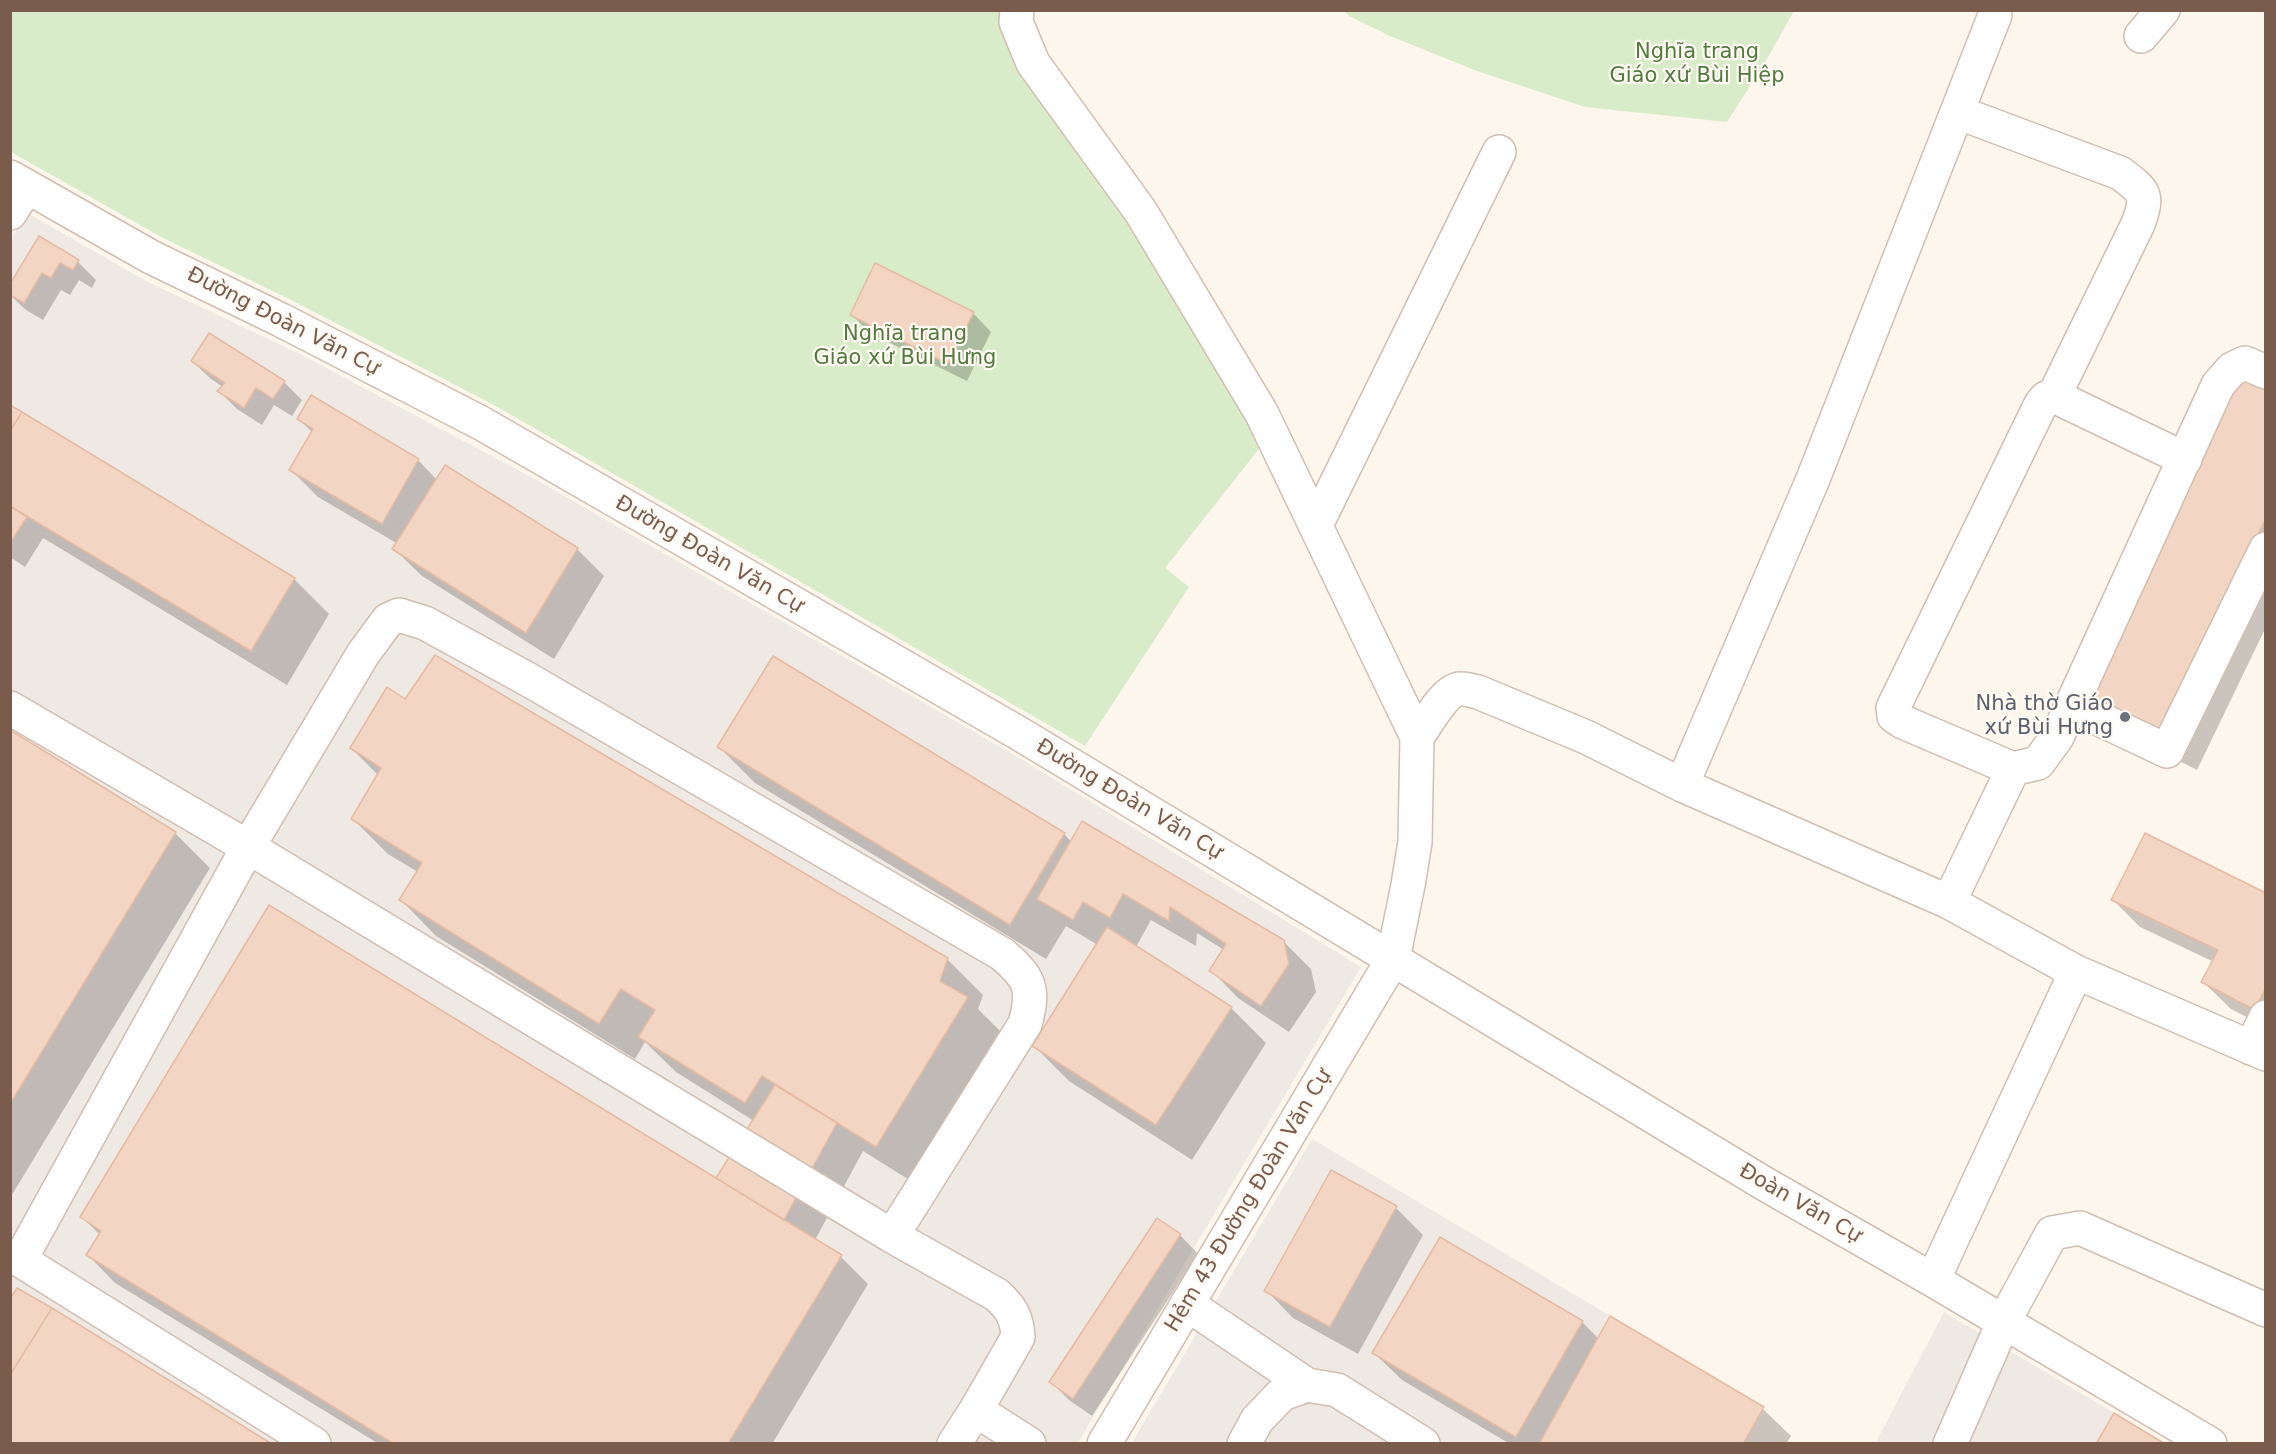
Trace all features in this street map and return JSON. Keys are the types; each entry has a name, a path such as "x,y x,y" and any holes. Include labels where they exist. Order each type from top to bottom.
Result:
{"street":[{"path":"1017,10 1016,22 1033,63 1141,213 1262,414 1417,737 1445,697 1461,688 1479,692 1586,737 1682,785 1949,902 2076,972 2258,1051 2265,1017"},
{"path":"2141,36 2163,10"},
{"path":"1682,785 1813,479 1995,15"},
{"path":"1957,112 2120,173 2141,192 2145,204 2138,224 2054,396"},
{"path":"1316,525 1499,152"},
{"name":"Đường Đoàn Văn Cự","path":"16,192 281,320 481,423 1020,734 1393,959"},
{"path":"2185,459 2054,396 2046,398 2030,425 1893,708 1894,716 1902,722 2013,769 2038,763 2057,737 2072,706 2185,459 2218,385 2237,365 2245,363 2265,372"},
{"path":"2072,706 2167,751 2265,549"},
{"path":"314,1443 15,1256 248,847 369,645 388,620 399,615 425,623 529,680 1002,954 1023,974 1029,986 1030,1006 1025,1024 892,1236"},
{"path":"10,708 248,847 892,1236 997,1295 1011,1308 1018,1325 1018,1337 954,1443"},
{"name":"Hẻm 43 Đường Đoàn Văn Cự","path":"1104,1443 1393,959 1414,842 1417,737"},
{"path":"1949,902 2013,769"},
{"name":"Đoàn Văn Cự","path":"1393,959 1764,1184 1934,1280 2003,1323 2210,1443"},
{"path":"1934,1280 2076,972"},
{"path":"1950,1443 2003,1323 2052,1233 2080,1228 2265,1310"},
{"path":"1187,1304 1307,1385 1336,1390 1423,1443"},
{"path":"1244,1443 1257,1420 1282,1394 1307,1385"},
{"path":"976,1410 1029,1443"}],"shaded area":[{"path":"27,213 148,282 300,354 533,478 1011,753 1361,967 1078,1443 11,1443 10,240"},
{"path":"1312,1139 1764,1407 1744,1442 1746,1443 1131,1444"},
{"path":"1944,1312 2165,1443 1875,1444"}],"green space":[{"name":"Nghĩa trang Giáo xứ Bùi Hưng","path":"11,11 1003,11 1262,445 1165,568 1189,587 1085,746 494,405 291,300 163,238 11,152"},
{"name":"Nghĩa trang Giáo xứ Bùi Hiệp","path":"1344,11 1794,11 1763,66 1727,122 1585,107 1477,71 1390,36 1349,16"}],"building":[{"path":"39,236 79,260 73,270 60,263 51,278 42,273 24,303 10,295 10,284"},
{"path":"875,263 974,312 948,364 850,315"},
{"path":"209,333 285,381 273,399 256,388 244,408 217,391 225,383 191,361"},
{"path":"2244,377 2266,388 2266,518 2161,736 2089,698 2230,392"},
{"path":"311,395 419,459 382,524 289,470 313,429 297,419"},
{"path":"10,405 22,412 10,431"},
{"path":"22,412 295,578 251,651 10,506 10,431"},
{"path":"445,465 578,548 526,633 392,549"},
{"path":"10,506 27,517 10,543"},
{"path":"435,655 948,958 940,981 968,997 876,1147 762,1076 745,1103 638,1037 655,1010 621,989 599,1024 399,900 422,863 351,819 381,768 350,748 387,687 405,699"},
{"path":"773,656 1065,833 1010,925 717,747"},
{"path":"10,730 176,832 10,1104"},
{"path":"1082,821 1284,940 1289,964 1261,1006 1209,971 1226,944 1170,907 1169,921 1123,894 1110,918 1083,902 1073,920 1037,899"},
{"path":"2145,833 2266,893 2266,987 2255,1010 2201,982 2218,950 2111,900"},
{"path":"269,905 842,1255 728,1444 394,1444 86,1255 101,1231 80,1217"},
{"path":"1107,927 1232,1007 1156,1125 1032,1046"},
{"path":"775,1085 837,1123 784,1220 716,1178"},
{"path":"1331,1170 1397,1206 1330,1327 1264,1291"},
{"path":"1157,1218 1181,1234 1073,1399 1049,1382"},
{"path":"1440,1237 1583,1321 1516,1437 1372,1353"},
{"path":"17,1288 52,1308 10,1375 10,1299"},
{"path":"52,1308 272,1444 10,1444 10,1375"},
{"path":"1610,1316 1764,1407 1743,1444 1539,1444"},
{"path":"2114,1413 2165,1444 2096,1444"}],"place":[{"name":"Nhà thờ Giáo xứ Bùi Hưng","path":"2125,717"}]}
